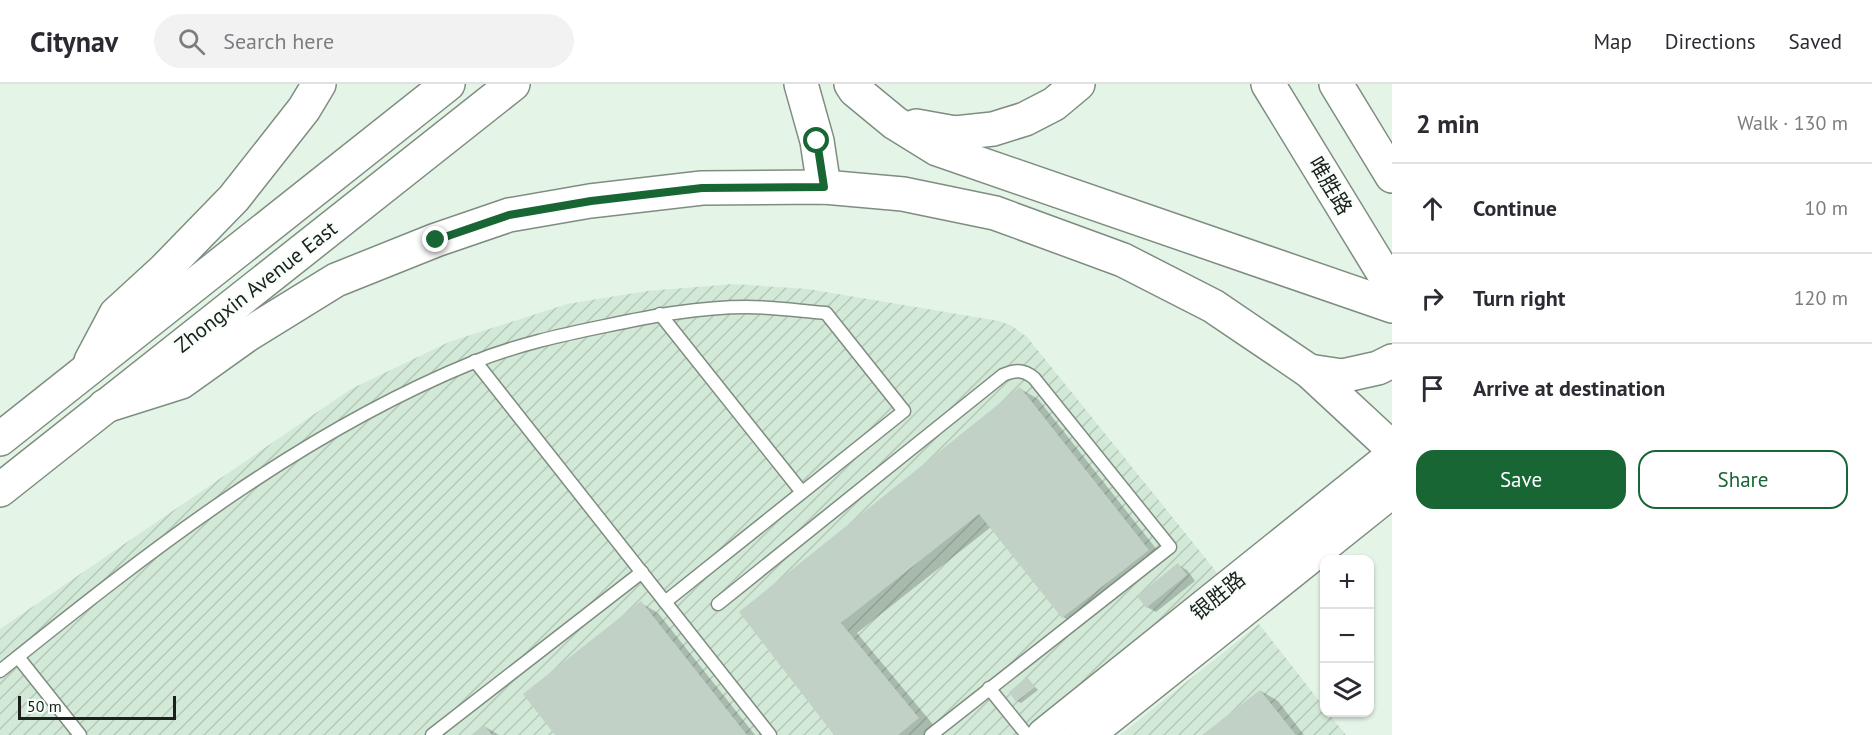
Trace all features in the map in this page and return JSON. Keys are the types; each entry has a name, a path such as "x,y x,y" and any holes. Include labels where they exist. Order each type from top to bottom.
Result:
{"main road":[{"path":"85,372 116,314 164,270 234,198 304,109 319,84"},
{"name":"Zhongxin Avenue East","path":"0,439 448,84"},
{"name":"Zhongxin Avenue East","path":"0,490 513,84"},
{"path":"801,84 817,141 824,187"},
{"path":"895,123 955,133 993,129 1024,119 1054,104 1078,84"},
{"name":"唯胜路","path":"1268,84 1392,287"},
{"path":"1336,84 1392,176"},
{"path":"853,87 895,123 938,149 1392,306"},
{"path":"105,406 181,382 247,335 336,280 436,240 509,215 591,201 702,188 824,187 903,194 995,213 1123,260 1213,306 1309,371 1392,448"},
{"path":"1309,371 1342,376 1378,368 1392,362"},
{"name":"银胜路","path":"1044,735 1392,456"},
{"name":"银胜路","path":"1087,735 1392,491"}],"lane":[{"path":"0,671 124,572 272,469 361,415 476,362 548,338 660,314 748,307 826,313 904,411 801,491 665,602"},
{"path":"660,314 801,491"},
{"path":"476,362 770,735"},
{"path":"718,604 1003,375 1016,370 1026,372 1034,378 1170,547 932,735"},
{"path":"432,735 642,572"},
{"path":"18,657 80,735"},
{"path":"990,688 1027,735"}],"shaded area":[{"path":"733,284 808,289 999,321 1012,326 1027,337 1219,575 1018,735 0,735 0,629 351,389 449,342 567,304 647,291"},
{"path":"1259,624 1320,702 1320,717 1331,717 1346,735 1120,735"}],"building":[{"path":"1020,387 1149,550 1062,618 979,514 841,623 919,718 898,735 834,735 739,612"},
{"path":"1178,563 1187,575 1146,608 1137,596"},
{"path":"641,601 747,735 555,735 523,694"},
{"path":"1027,677 1035,687 1016,702 1009,692"},
{"path":"1260,690 1296,735 1202,735"},
{"path":"484,725 492,735 471,735"}],"route":[{"path":"436,240 509,215 591,201 702,188 824,187 817,141"}]}
